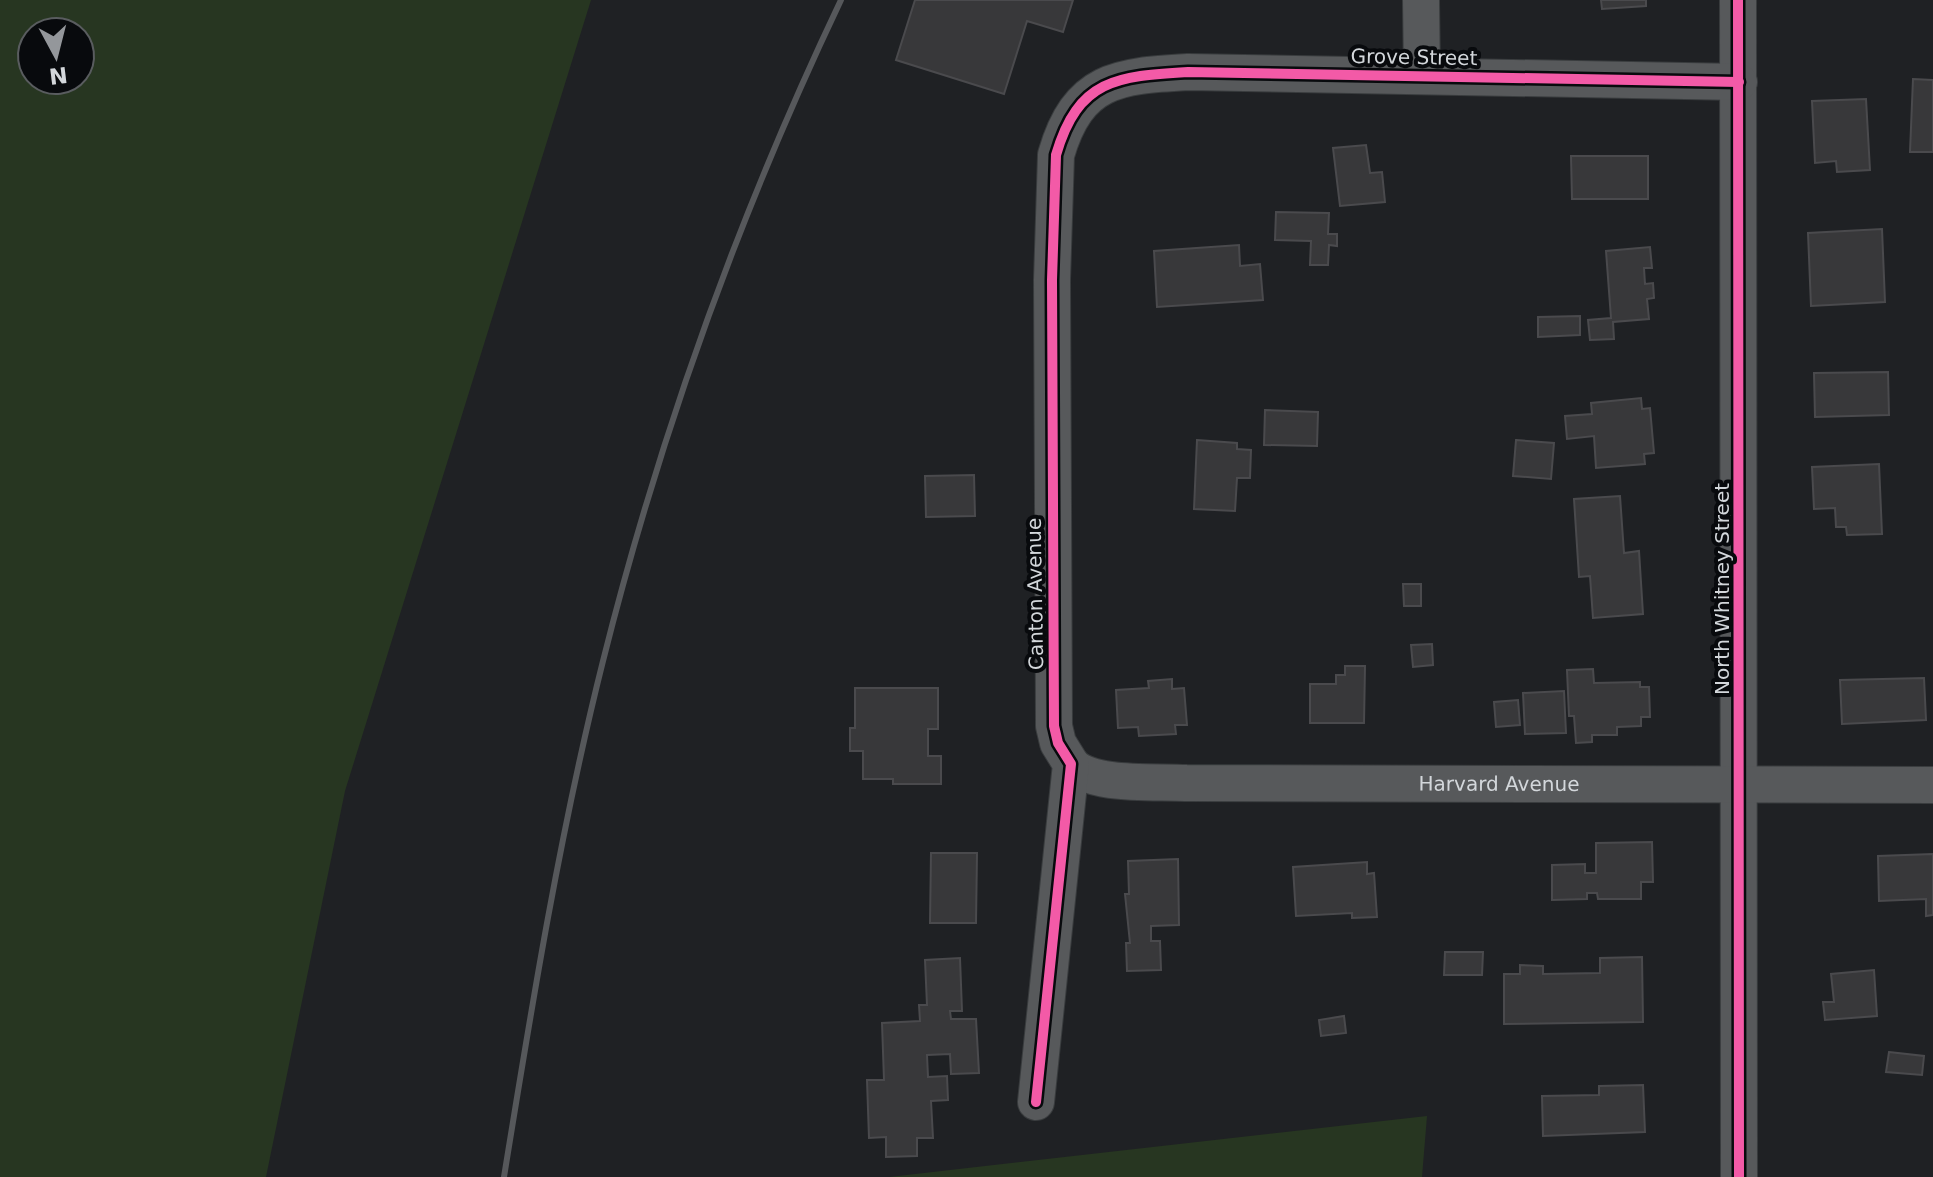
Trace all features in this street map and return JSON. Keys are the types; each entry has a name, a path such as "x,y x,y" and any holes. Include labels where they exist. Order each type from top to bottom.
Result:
{"street":[{"path":"1421,0 1422,75"},
{"name":"North Whitney Street","path":"1738,0 1739,1177"},
{"name":"Grove Street","path":"1092,93 1109,83 1133,77 1188,72 1739,82"},
{"name":"Canton Avenue","path":"1071,764 1058,743 1054,726 1052,280 1056,155 1071,115 1092,93"},
{"path":"1036,1102 1071,764"},
{"name":"Harvard Avenue","path":"1071,764 1076,770 1095,778 1186,783 1933,785"}],"green space":[{"path":"0,0 591,0 345,791 266,1177 0,1177"},
{"path":"1427,1116 1422,1177 889,1177"}],"building":[{"path":"915,0 1073,0 1063,32 1027,21 1004,94 896,60"},
{"path":"1601,0 1646,0 1646,6 1602,9"},
{"path":"1913,79 1933,80 1933,152 1910,152"},
{"path":"1866,99 1870,170 1837,172 1836,161 1815,163 1812,101"},
{"path":"1366,145 1370,173 1382,172 1385,202 1340,206 1333,148"},
{"path":"1571,156 1648,156 1648,199 1572,199"},
{"path":"1276,212 1329,213 1328,234 1337,234 1337,246 1329,245 1328,265 1310,265 1311,241 1275,240"},
{"path":"1882,229 1885,302 1811,306 1808,233"},
{"path":"1239,245 1240,266 1260,264 1263,300 1157,307 1154,251"},
{"path":"1650,247 1652,268 1644,268 1645,284 1653,283 1654,298 1647,299 1649,319 1613,322 1614,339 1590,340 1588,320 1611,318 1606,251"},
{"path":"1580,316 1580,335 1538,337 1538,317"},
{"path":"1888,372 1889,415 1815,417 1814,373"},
{"path":"1641,398 1642,409 1650,408 1654,453 1644,454 1645,464 1596,468 1594,436 1567,439 1565,416 1592,414 1591,403"},
{"path":"1265,410 1318,412 1317,446 1264,445"},
{"path":"1197,440 1237,443 1237,449 1251,450 1250,478 1237,478 1235,511 1194,509"},
{"path":"1516,440 1554,443 1551,479 1513,476"},
{"path":"1879,464 1882,534 1847,535 1846,527 1836,527 1835,508 1814,509 1812,467"},
{"path":"974,475 975,516 926,517 925,476"},
{"path":"1620,496 1624,553 1639,551 1643,614 1593,618 1590,576 1579,577 1574,499"},
{"path":"1403,584 1421,584 1421,606 1404,606"},
{"path":"1432,644 1433,665 1413,667 1411,645"},
{"path":"1345,666 1365,666 1364,723 1310,723 1310,684 1336,684 1336,675 1345,675"},
{"path":"1593,669 1594,683 1640,682 1640,687 1649,687 1650,717 1641,717 1641,726 1617,727 1617,735 1592,735 1592,742 1576,743 1574,716 1569,716 1567,670"},
{"path":"1924,678 1926,720 1842,724 1840,680"},
{"path":"1172,679 1172,689 1184,688 1187,725 1175,725 1176,734 1139,736 1138,727 1118,728 1116,690 1149,688 1148,681"},
{"path":"855,688 938,688 938,729 928,729 928,756 941,756 941,784 893,784 893,779 863,779 863,751 850,751 850,728 855,728"},
{"path":"1564,691 1566,733 1525,734 1523,693"},
{"path":"1518,700 1520,725 1496,727 1494,702"},
{"path":"1652,842 1653,882 1641,882 1641,899 1598,899 1597,893 1587,893 1587,899 1552,900 1552,865 1585,864 1585,873 1596,873 1596,843"},
{"path":"931,853 977,853 976,923 930,923"},
{"path":"1933,854 1933,915 1926,916 1926,899 1879,901 1878,856"},
{"path":"1178,859 1179,925 1151,926 1151,941 1160,941 1161,970 1127,971 1126,943 1130,943 1125,894 1129,894 1128,861"},
{"path":"1367,862 1367,874 1374,873 1377,917 1352,918 1352,913 1296,916 1293,867"},
{"path":"1445,952 1483,952 1482,975 1444,975"},
{"path":"1642,957 1643,1022 1504,1024 1504,974 1520,974 1520,965 1543,966 1543,974 1600,973 1600,958"},
{"path":"960,958 962,1011 950,1011 951,1019 976,1019 979,1073 951,1074 950,1054 927,1055 928,1077 947,1076 948,1100 931,1101 933,1138 917,1138 917,1156 886,1157 886,1137 869,1138 867,1080 884,1080 882,1023 920,1021 919,1005 927,1005 925,960"},
{"path":"1874,970 1877,1016 1825,1020 1823,1002 1834,1002 1831,974"},
{"path":"1344,1016 1346,1033 1321,1036 1319,1020"},
{"path":"1889,1052 1924,1056 1922,1075 1886,1072"},
{"path":"1643,1085 1645,1132 1543,1136 1542,1096 1599,1095 1599,1086"}],"railway":[{"path":"504,1177 560,854 625,576 677,408 736,242 841,0"}],"cycle path":[{"path":"1738,0 1739,1177"},
{"path":"1036,1102 1071,764 1058,743 1054,726 1052,280 1056,155 1076,111 1089,96 1121,80 1188,72 1739,82"}]}
